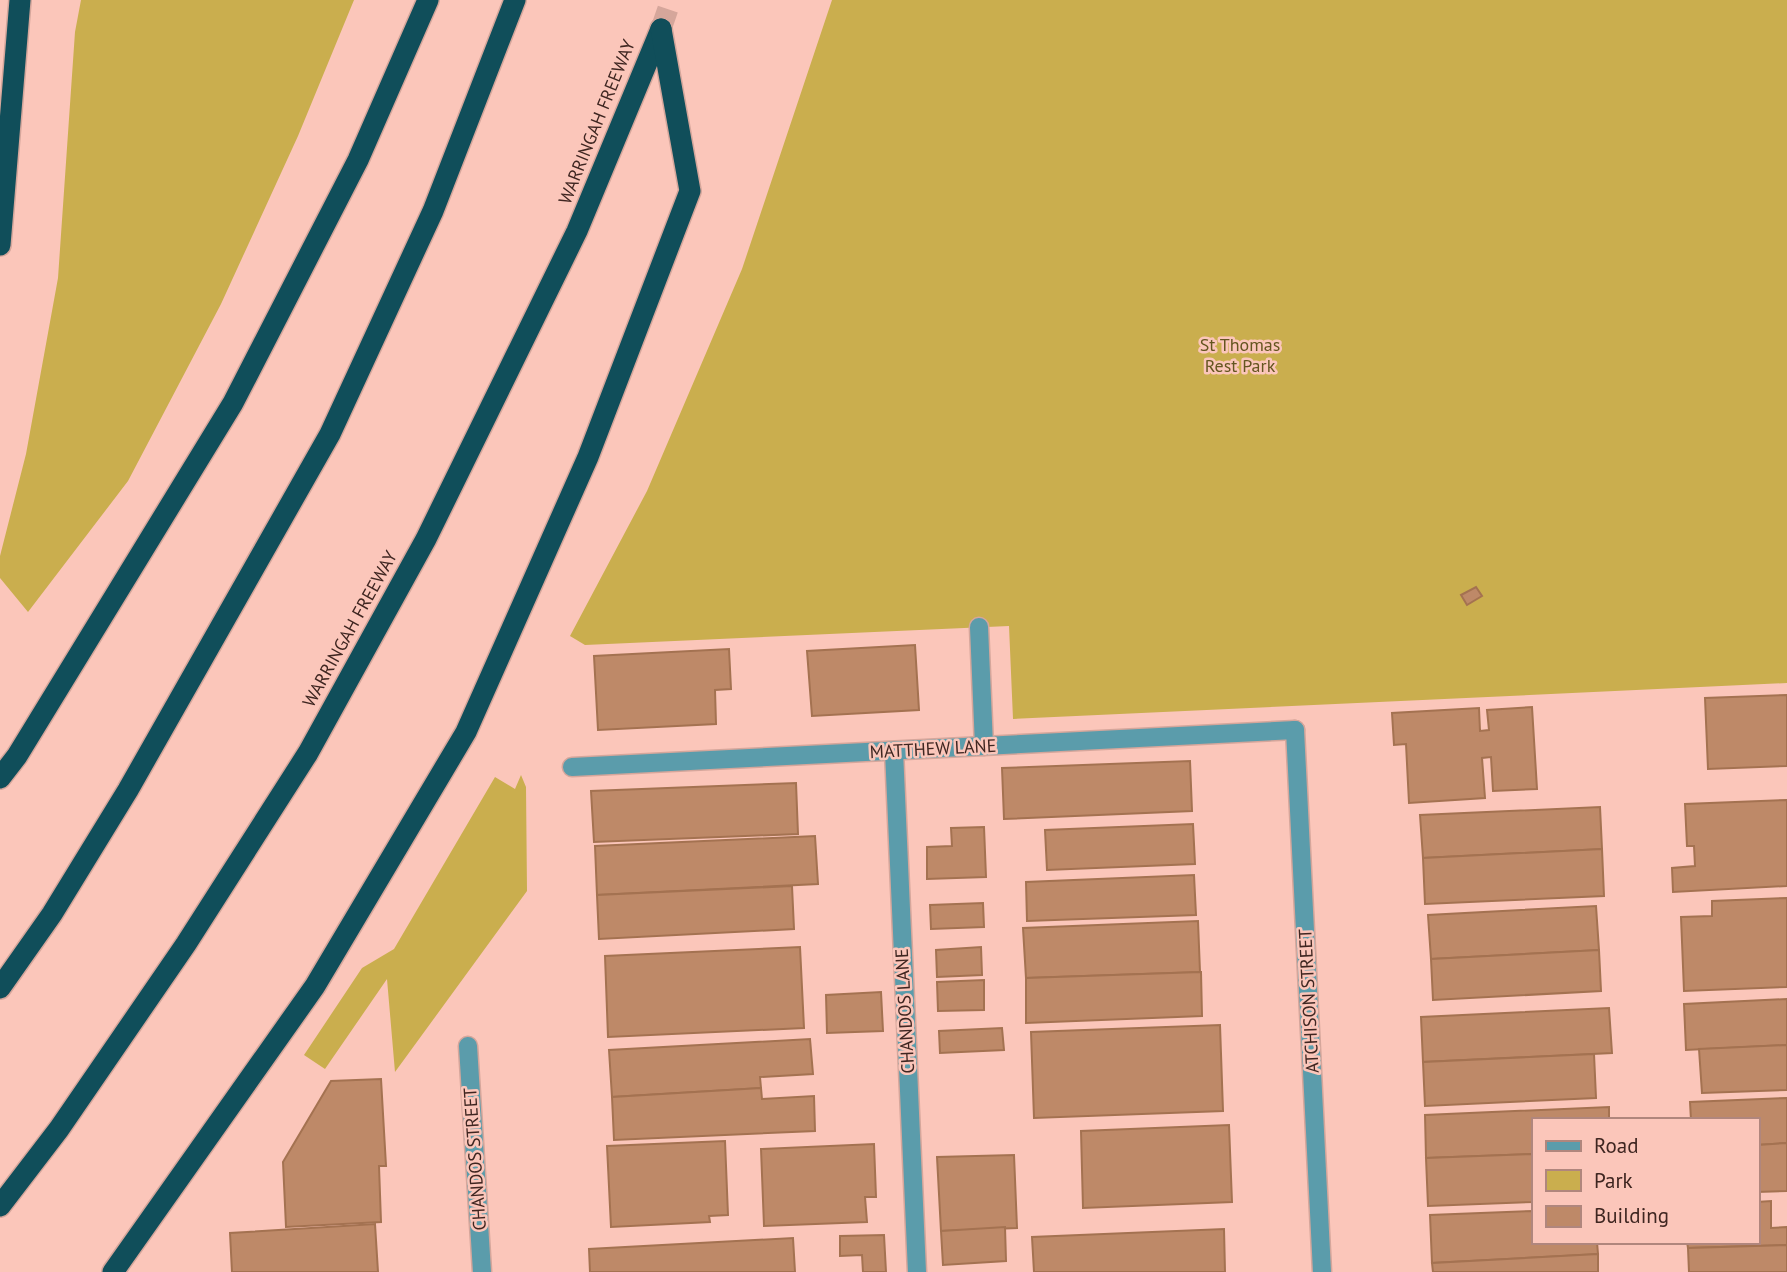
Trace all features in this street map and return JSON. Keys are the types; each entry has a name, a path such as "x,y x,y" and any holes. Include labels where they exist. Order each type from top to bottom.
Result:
{"highway":[{"path":"0,245 20,0"},
{"path":"0,778 17,756 233,404 358,160 428,0"},
{"path":"0,988 52,914 128,790 330,434 433,211 515,0"},
{"name":"WARRINGAH FREEWAY","path":"0,1206 59,1129 186,944 308,753 426,539 571,243 660,29 690,191 588,457 466,732 315,986 113,1272"}],"street":[{"path":"979,627 984,746"},
{"name":"MATTHEW LANE","path":"572,767 1295,730"},
{"name":"ATCHISON STREET","path":"1295,730 1322,1272"},
{"name":"CHANDOS LANE","path":"894,751 917,1272"},
{"name":"CHANDOS STREET","path":"468,1046 482,1272"}],"green space":[{"path":"81,0 354,0 298,136 221,304 128,481 28,612 0,578 0,556 26,454 58,278 75,32"},
{"name":"St Thomas Rest Park","path":"832,0 1787,0 1787,683 1013,719 1009,626 585,645 570,636 647,491 742,269"},
{"path":"521,775 526,787 527,891 395,1072 387,979 325,1069 304,1055 362,968 394,949 495,777 515,789"}],"building":[{"path":"1476,587 1482,596 1467,605 1461,595"},
{"path":"915,645 919,710 812,716 807,651"},
{"path":"729,649 731,689 715,690 716,724 598,730 594,656"},
{"path":"1787,695 1787,766 1708,769 1705,698"},
{"path":"1532,707 1537,789 1493,791 1491,757 1482,758 1485,798 1409,803 1406,744 1394,745 1392,713 1479,708 1480,731 1489,730 1487,710"},
{"path":"1190,761 1192,811 1004,819 1002,768"},
{"path":"796,783 798,834 594,842 591,791"},
{"path":"1787,800 1787,886 1673,892 1672,868 1695,866 1694,846 1687,846 1685,804"},
{"path":"1600,807 1602,849 1423,858 1420,815"},
{"path":"1193,824 1195,864 1047,870 1045,830"},
{"path":"984,827 986,877 927,879 927,847 952,846 951,828"},
{"path":"815,836 818,884 597,895 595,846"},
{"path":"1602,849 1604,896 1425,904 1423,858"},
{"path":"1194,875 1196,915 1027,921 1026,882"},
{"path":"792,886 794,929 599,939 597,895"},
{"path":"1787,898 1787,987 1684,991 1681,917 1712,916 1712,901"},
{"path":"983,903 984,927 931,929 930,905"},
{"path":"1596,906 1599,950 1431,959 1428,915"},
{"path":"1198,921 1200,972 1026,978 1023,928"},
{"path":"800,947 804,1028 608,1037 605,956"},
{"path":"981,947 982,975 937,977 936,950"},
{"path":"1599,950 1601,991 1433,1000 1431,959"},
{"path":"1201,972 1202,1016 1026,1023 1026,978"},
{"path":"984,980 984,1010 938,1011 937,982"},
{"path":"881,992 883,1031 827,1033 826,995"},
{"path":"1787,999 1787,1045 1686,1050 1684,1004"},
{"path":"1609,1008 1612,1053 1423,1062 1421,1017"},
{"path":"1220,1025 1223,1111 1034,1118 1031,1032"},
{"path":"1002,1028 1004,1050 940,1053 939,1031"},
{"path":"810,1039 813,1074 760,1077 761,1088 612,1097 609,1050"},
{"path":"1787,1045 1787,1090 1702,1093 1699,1049"},
{"path":"1594,1054 1596,1098 1425,1106 1423,1062"},
{"path":"381,1079 386,1166 379,1166 381,1222 286,1227 283,1162 331,1081"},
{"path":"761,1088 762,1099 814,1096 815,1131 614,1140 612,1097"},
{"path":"1787,1098 1787,1143 1759,1145 1759,1118 1691,1118 1690,1102"},
{"path":"1609,1107 1609,1118 1532,1118 1532,1154 1426,1158 1425,1115"},
{"path":"1229,1125 1232,1202 1083,1208 1081,1131"},
{"path":"725,1141 728,1215 709,1216 710,1222 611,1227 607,1146"},
{"path":"1787,1143 1787,1191 1759,1192 1759,1145"},
{"path":"874,1144 876,1197 865,1197 867,1222 764,1226 761,1149"},
{"path":"1532,1154 1532,1202 1428,1206 1426,1158"},
{"path":"1014,1155 1017,1228 941,1231 937,1157"},
{"path":"1771,1201 1771,1228 1787,1227 1787,1245 1688,1248 1687,1244 1759,1244 1759,1202"},
{"path":"1532,1211 1532,1244 1597,1244 1598,1254 1432,1263 1430,1215"},
{"path":"375,1224 378,1272 232,1272 230,1233"},
{"path":"1005,1227 1006,1261 943,1265 941,1231"},
{"path":"1224,1229 1225,1272 1034,1272 1032,1237"},
{"path":"884,1235 886,1272 863,1272 862,1255 840,1256 840,1236"},
{"path":"793,1238 795,1272 590,1272 589,1249"},
{"path":"1787,1245 1787,1272 1689,1272 1688,1248"},
{"path":"1598,1254 1598,1272 1433,1272 1432,1263"}],"tunnel":[{"path":"661,29 671,0"}]}
